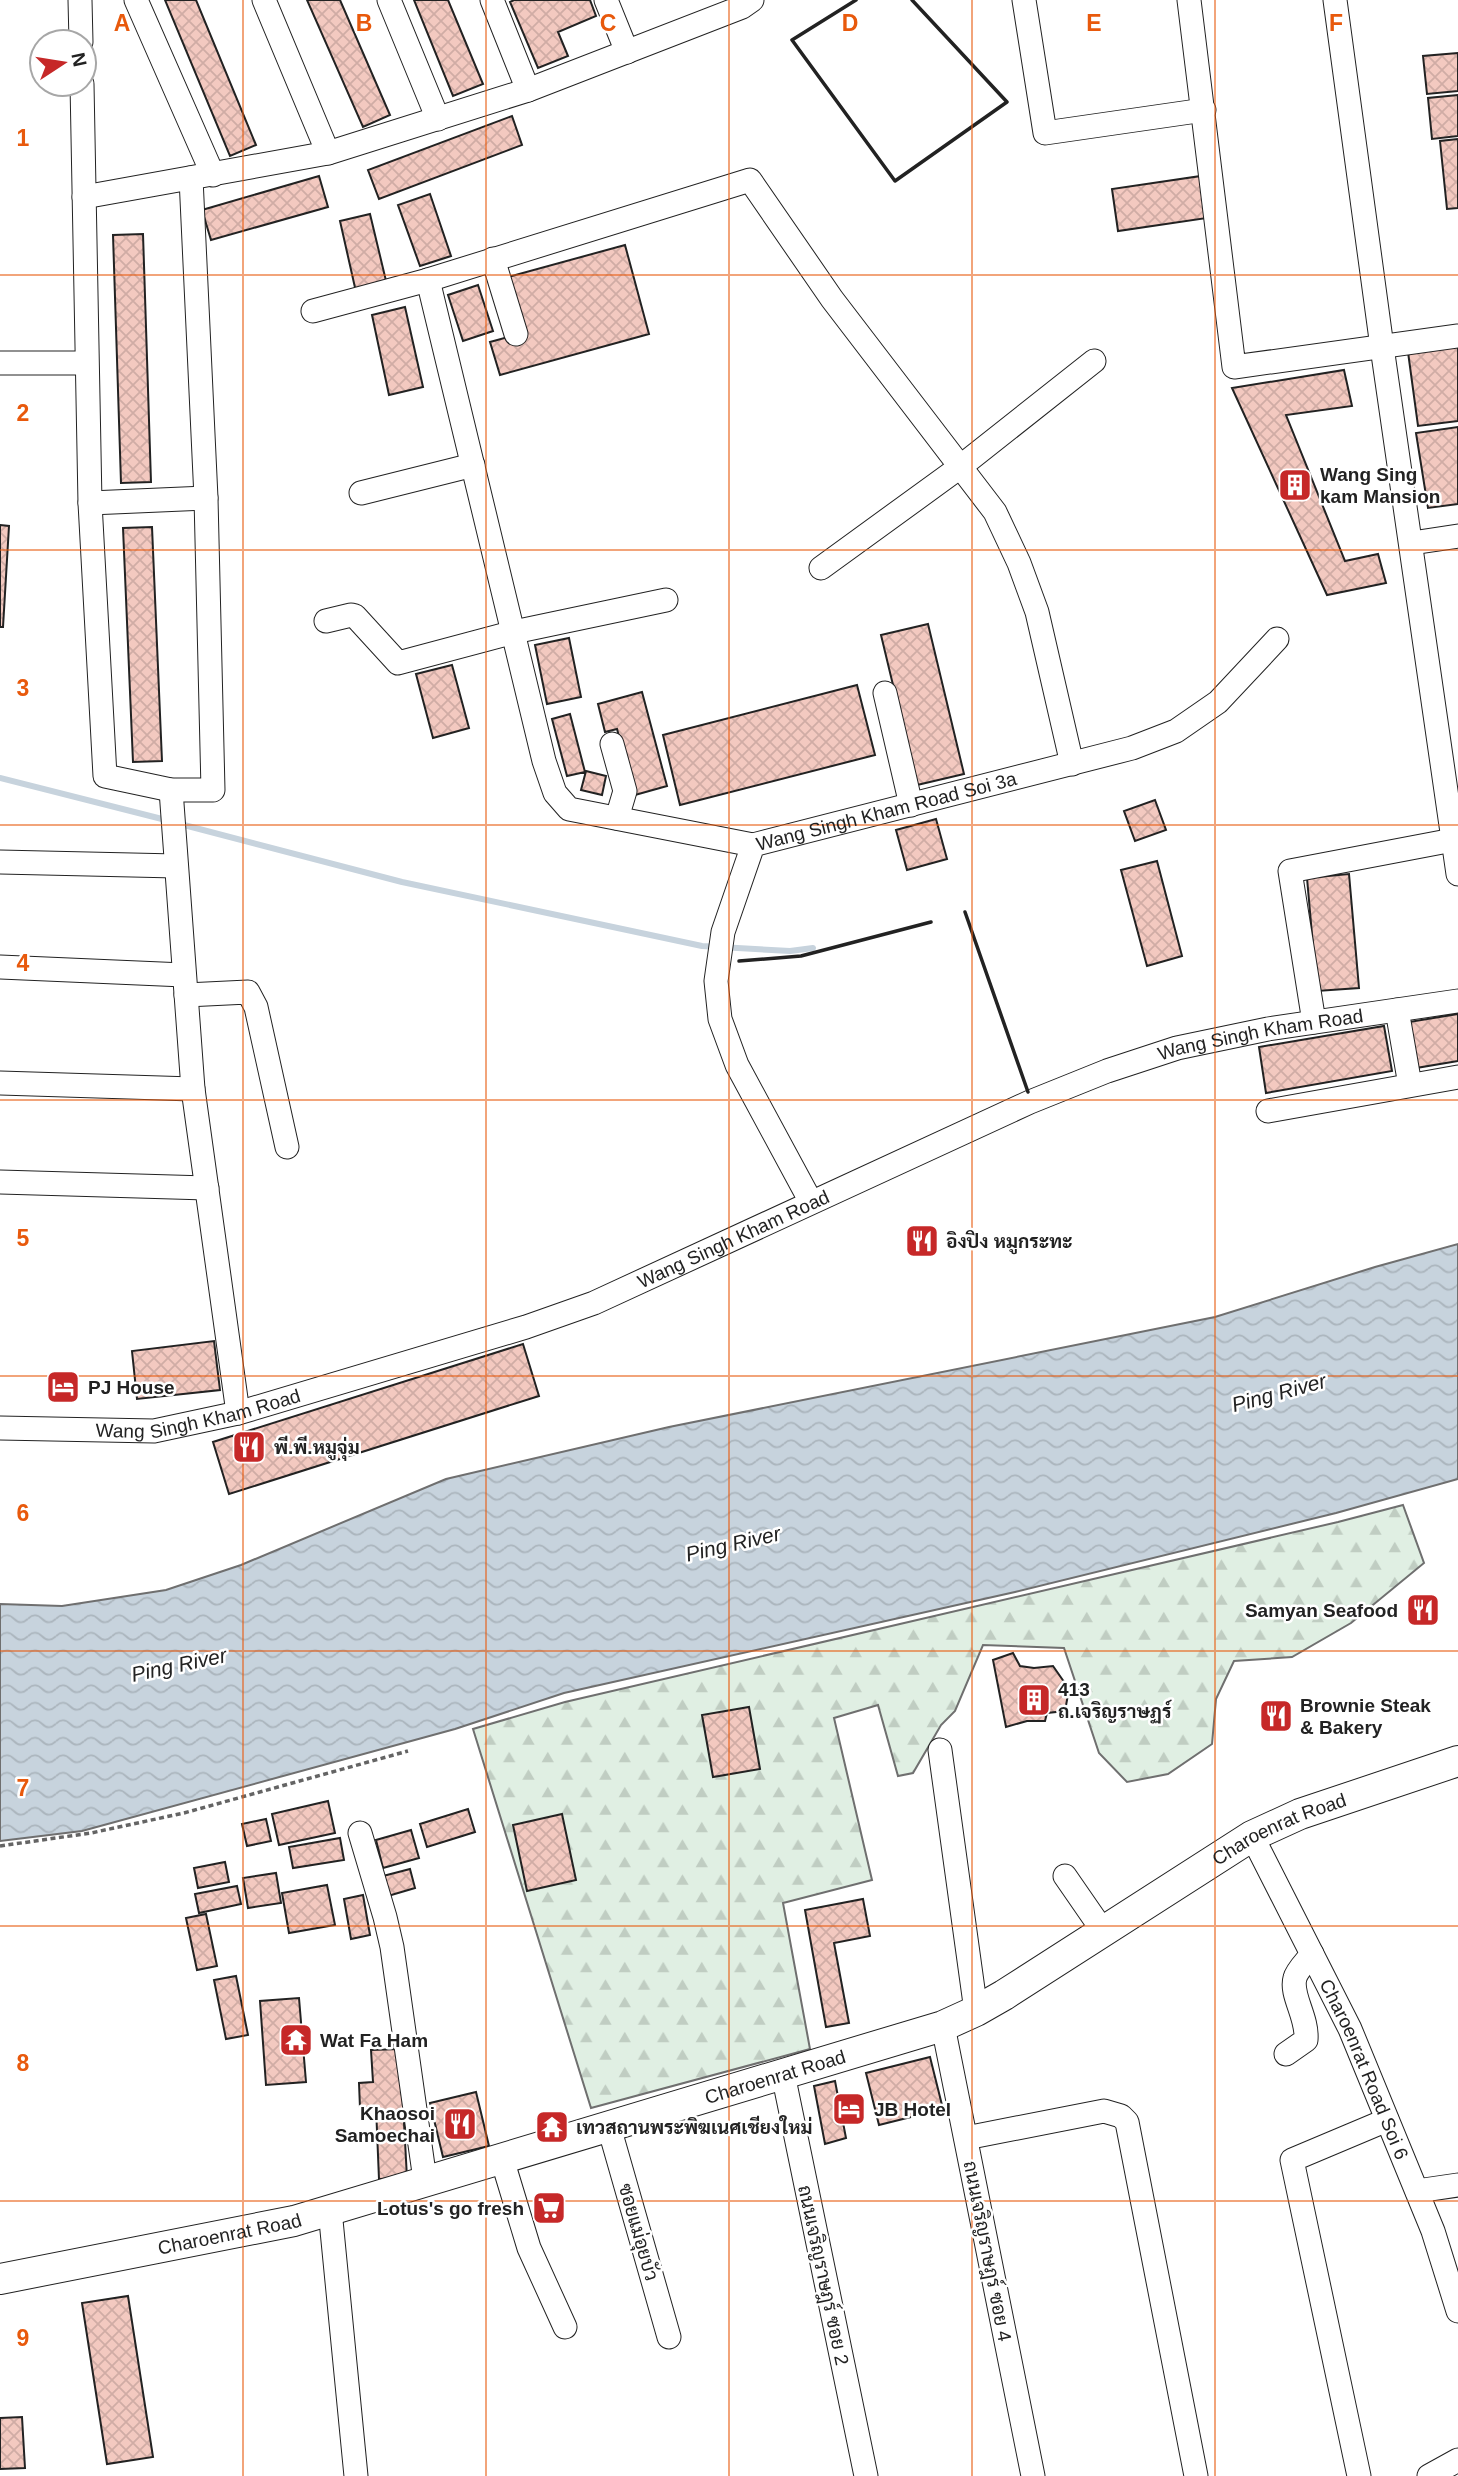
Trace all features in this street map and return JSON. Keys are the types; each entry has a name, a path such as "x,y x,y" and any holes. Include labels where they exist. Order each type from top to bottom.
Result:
{"main road":[{"name":"Charoenrat Road","path":"0,2279 242,2232 330,2210 943,2026 976,2011 1252,1836 1300,1814 1458,1760"}],"street":[{"path":"80,0 81,28"},
{"path":"82,98 90,503 105,776 170,790 214,790 206,498 202,176 136,0"},
{"path":"264,0 327,153"},
{"path":"389,0 438,119"},
{"path":"492,0 528,90"},
{"path":"606,0 627,52"},
{"path":"84,197 327,153 528,90 742,7 752,0"},
{"path":"1024,0 1045,133 1204,110"},
{"path":"1189,0 1234,367 1458,337"},
{"path":"1335,0 1382,347 1412,543 1449,747 1453,840 1458,874"},
{"path":"313,311 428,280 750,180 832,299 995,512 1019,563 1037,612 1072,764"},
{"path":"493,259 516,334"},
{"path":"428,280 544,761 555,793 569,809 753,845"},
{"path":"821,568 960,467 1094,361"},
{"path":"0,363 86,363"},
{"path":"361,493 473,465"},
{"path":"90,503 206,498"},
{"path":"1412,543 1458,536"},
{"path":"326,621 355,616 398,663 514,632 666,600"},
{"name":"Wang Singh Kham Road Soi 3a","path":"811,1202 737,1065 720,1018 716,981 723,932 753,845 1132,748 1176,732 1218,702 1276,639"},
{"path":"885,693 911,805"},
{"path":"612,744 625,791 617,818"},
{"path":"170,790 193,1089 238,1413"},
{"path":"1314,1022 1290,871 1453,840"},
{"path":"0,862 176,866"},
{"path":"0,967 248,992 256,1007 287,1147"},
{"name":"Wang Singh Kham Road","path":"0,1429 154,1431 238,1413 513,1331 594,1303 1030,1102 1107,1071 1177,1048 1268,1029 1458,1001"},
{"path":"1397,1010 1410,1085"},
{"path":"1268,1111 1458,1077"},
{"path":"0,1083 193,1089"},
{"path":"0,1182 206,1188"},
{"path":"940,1750 976,2011"},
{"path":"360,1833 392,1947 425,2180"},
{"name":"Charoenrat Road Soi 6","path":"1252,1836 1350,2029 1433,2231 1458,2311"},
{"path":"1065,1876 1103,1931"},
{"path":"1286,2054 1306,2040 1307,2026 1294,1989 1295,1976 1312,1954"},
{"name":"ถนนเจริญราษฎร์ ซอย 4","path":"943,2026 1033,2476"},
{"name":"ถนนเจริญราษฎร์ ซอย 2","path":"783,2074 866,2476"},
{"path":"965,2138 1104,2111 1121,2116 1127,2122 1196,2476"},
{"path":"1359,2476 1292,2160 1387,2120"},
{"name":"ซอยแม่อุยบัว","path":"609,2127 669,2337"},
{"path":"502,2159 529,2248 565,2327"},
{"path":"1417,2191 1458,2185"},
{"path":"330,2210 356,2476"},
{"path":"1429,2476 1458,2460"}],"path":[{"path":"0,1846 91,1833 184,1813 408,1751"}],"green space":[{"path":"1403,1505 1424,1563 1351,1623 1292,1657 1234,1661 1216,1699 1212,1744 1168,1774 1127,1782 1099,1753 1064,1648 983,1645 955,1711 941,1725 913,1773 898,1776 878,1705 834,1718 872,1880 783,1903 810,2049 591,2108 473,1729 565,1702"}],"water":[{"name":"Ping River","path":"1458,1244 1458,1479 1336,1513 1015,1592 564,1693 455,1729 82,1831 0,1841 0,1604 62,1606 166,1590 241,1565 446,1479 669,1427 1215,1317"}],"building":[{"path":"165,0 196,0 256,145 230,156"},
{"path":"307,0 340,0 390,115 363,127"},
{"path":"414,0 448,0 483,84 453,96"},
{"path":"590,0 596,16 558,32 568,56 538,68 510,2"},
{"path":"1458,53 1458,91 1427,94 1423,56"},
{"path":"1458,95 1458,136 1432,139 1428,98"},
{"path":"512,116 522,145 379,199 368,170"},
{"path":"1458,139 1458,208 1447,209 1440,141"},
{"path":"319,176 328,207 211,240 202,210"},
{"path":"1201,176 1207,218 1118,231 1112,189"},
{"path":"430,194 451,256 420,266 398,205"},
{"path":"370,214 387,285 356,292 340,221"},
{"path":"143,234 151,482 121,483 113,235"},
{"path":"625,245 649,334 500,375 490,342 523,333 508,277"},
{"path":"478,285 493,331 463,341 448,295"},
{"path":"405,307 423,387 389,395 372,315"},
{"path":"1458,345 1458,421 1418,426 1408,352"},
{"name":"Wang Sing kam Mansion","path":"1344,370 1352,406 1286,415 1345,561 1378,554 1386,583 1327,595 1232,388"},
{"path":"1458,427 1458,504 1428,508 1416,433"},
{"path":"0,525 9,526 3,627 0,627"},
{"path":"152,527 162,761 133,762 123,528"},
{"path":"928,624 964,774 917,785 881,635"},
{"path":"569,638 581,697 547,704 535,645"},
{"path":"452,665 469,728 433,738 416,674"},
{"path":"857,685 875,755 680,805 663,735"},
{"path":"642,692 667,786 635,795 617,729 605,732 598,704"},
{"path":"570,714 585,772 567,776 552,719"},
{"path":"586,771 606,776 602,795 581,790"},
{"path":"1155,800 1166,830 1135,841 1124,811"},
{"path":"936,819 947,859 907,870 896,830"},
{"path":"1157,861 1182,956 1147,966 1121,870"},
{"path":"1349,874 1359,988 1317,991 1307,878"},
{"path":"1458,1014 1458,1061 1416,1068 1409,1022"},
{"path":"1384,1026 1392,1071 1266,1093 1259,1047"},
{"path":"214,1341 220,1390 137,1399 132,1351"},
{"path":"523,1344 539,1396 229,1494 213,1442"},
{"name":"413 ถ.เจริญราษฏร์","path":"1013,1653 1020,1666 1053,1666 1069,1689 1065,1711 1047,1713 1045,1721 1027,1721 1006,1727 993,1660"},
{"path":"749,1707 760,1769 713,1777 702,1715"},
{"path":"328,1801 335,1833 279,1845 272,1814"},
{"path":"468,1809 475,1832 427,1847 420,1824"},
{"path":"562,1814 576,1880 527,1891 513,1825"},
{"path":"266,1819 271,1841 247,1846 242,1824"},
{"path":"411,1830 419,1858 383,1868 376,1840"},
{"path":"340,1838 344,1860 293,1868 289,1847"},
{"path":"225,1862 229,1882 198,1888 194,1868"},
{"path":"410,1869 415,1888 388,1896 383,1876"},
{"path":"276,1873 281,1903 248,1908 243,1878"},
{"path":"327,1885 335,1925 289,1933 282,1893"},
{"path":"237,1886 241,1904 199,1913 195,1894"},
{"path":"363,1895 370,1935 351,1939 344,1899"},
{"path":"863,1899 870,1936 834,1943 849,2023 826,2027 805,1910"},
{"path":"206,1914 217,1966 197,1970 186,1918"},
{"path":"236,1976 248,2035 226,2039 214,1980"},
{"path":"299,1998 306,2082 266,2085 260,2001"},
{"path":"400,2049 407,2178 379,2179 376,2107 360,2108 359,2083 373,2082 371,2050"},
{"path":"930,2057 943,2109 879,2125 866,2073"},
{"path":"835,2081 846,2138 825,2144 814,2086"},
{"name":"Khaosoi Samoechai","path":"476,2092 489,2146 443,2157 430,2103"},
{"name":"เทวสถานพระพิฆเนศเชียงใหม่","path":"563,2113 568,2134 542,2141 537,2120"},
{"path":"128,2296 153,2457 107,2464 82,2303"},
{"path":"22,2417 25,2468 0,2469 0,2418"}],"waterway":[{"path":"0,778 162,819"},
{"path":"184,825 402,882 702,946 790,951 813,948"}],"wall":[{"path":"856,0 792,40 895,181 1007,102 912,0"},
{"path":"965,912 1028,1092"},
{"path":"739,961 801,956 931,922"}],"place":[{"name":"Wang Sing kam Mansion","path":"1295,485"},
{"name":"อิงปิง หมูกระทะ","path":"922,1241"},
{"name":"PJ House","path":"63,1387"},
{"name":"พี.พี.หมูจุ่ม","path":"249,1447"},
{"name":"Samyan Seafood","path":"1423,1610"},
{"name":"413 ถ.เจริญราษฏร์","path":"1034,1700"},
{"name":"Brownie Steak & Bakery","path":"1276,1716"},
{"name":"Wat Fa Ham","path":"296,2040"},
{"name":"JB Hotel","path":"849,2109"},
{"name":"Khaosoi Samoechai","path":"460,2124"},
{"name":"เทวสถานพระพิฆเนศเชียงใหม่","path":"552,2127"},
{"name":"Lotus's go fresh","path":"549,2208"}]}
